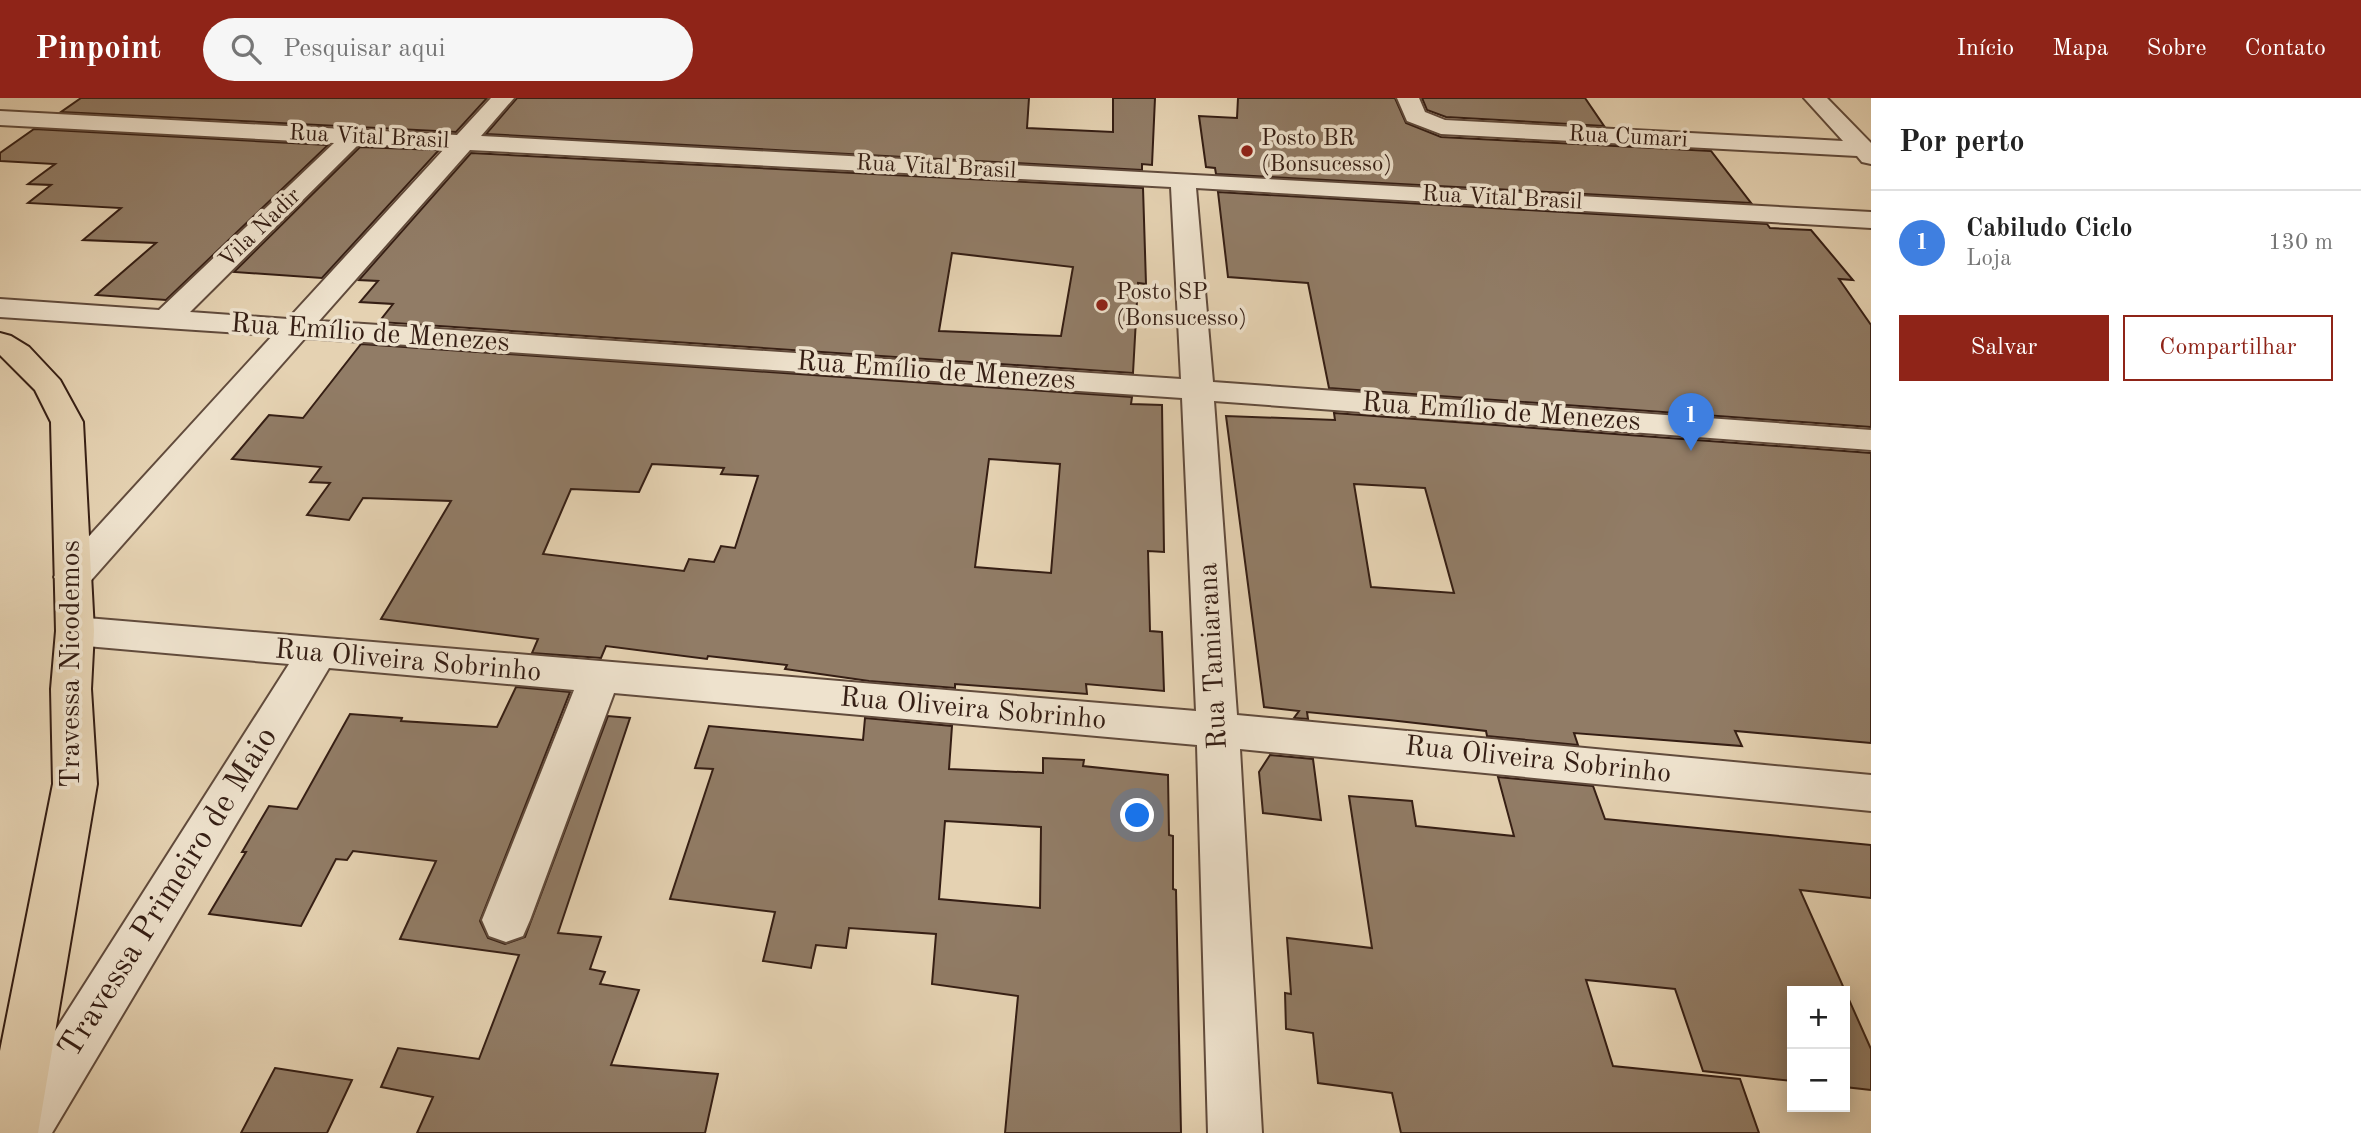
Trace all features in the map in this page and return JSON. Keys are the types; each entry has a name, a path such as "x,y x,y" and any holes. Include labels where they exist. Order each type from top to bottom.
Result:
{"main road":[{"name":"Travessa Nicodemos","path":"0,342 18,353 49,387 67,422 75,631 71,689 75,784 11,1133"}],"street":[{"path":"73,577 503,98"},
{"name":"Rua Cumari","path":"1408,98 1411,111 1419,119 1441,127 1867,153"},
{"path":"1815,98 1867,153"},
{"name":"Rua Vital Brasil","path":"0,118 1183,180 1871,220"},
{"name":"Vila Nadir","path":"166,320 354,136"},
{"name":"Rua Tamiarana","path":"1183,180 1199,390 1219,730 1235,1133"},
{"name":"Rua Emílio de Menezes","path":"0,308 1199,390 1871,440"},
{"name":"Rua Oliveira Sobrinho","path":"75,631 1219,730 1871,793"},
{"name":"Travessa Primeiro de Maio","path":"21,1133 317,654"},
{"path":"506,920 599,678"}],"building":[{"path":"81,98 487,98 456,132 61,112"},
{"path":"517,98 1029,98 1027,128 1113,132 1113,98 1155,98 1152,165 1142,164 1142,170 486,134"},
{"path":"1238,98 1395,98 1406,123 1441,137 1711,151 1751,203 1216,174 1215,168 1206,167 1199,116 1237,118"},
{"path":"1422,98 1585,98 1604,126 1446,117 1427,110"},
{"path":"34,129 328,145 166,300 96,295 156,243 83,240 121,208 28,203 51,185 28,184 55,164 0,161 0,153"},
{"path":"360,147 439,150 322,278 234,272"},
{"path":"471,153 1143,188 1146,284 1138,283 1133,373 379,322 393,304 360,302 378,281 359,280","holes":["952,253 1073,267 1061,336 939,331"]},
{"path":"1218,192 1767,224 1770,228 1811,230 1853,280 1839,279 1871,325 1871,427 1329,388 1308,283 1228,277"},
{"path":"361,344 1132,397 1131,404 1162,405 1164,552 1148,551 1150,631 1162,632 1164,691 1086,684 1087,694 955,684 955,688 869,681 785,669 787,665 708,656 707,659 606,646 601,658 532,653 538,639 381,619 451,501 363,498 349,520 307,515 330,483 310,482 321,467 232,459 269,415 303,418","holes":["989,459 1060,464 1051,573 975,567","652,464 724,468 721,474 758,476 735,548 721,546 714,562 689,559 684,571 543,554 571,489 639,492"]},
{"path":"1334,413 1871,453 1871,743 1735,731 1742,746 1574,733 1578,745 1487,736 1486,731 1307,712 1308,719 1294,718 1299,711 1264,707 1226,416 1335,420","holes":["1354,484 1425,488 1454,593 1371,587"]},
{"path":"516,687 570,692 480,921 488,938 505,944 525,937 608,716 630,718 558,933 601,937 590,969 605,972 600,984 639,990 611,1065 718,1074 705,1133 417,1133 433,1097 381,1087 398,1048 479,1059 519,955 400,939 436,861 353,851 347,860 336,859 301,926 209,914 246,852 242,852 269,806 297,809 350,714 402,718 401,721 497,727"},
{"path":"865,718 952,726 949,769 1043,773 1043,758 1084,760 1083,766 1168,775 1169,835 1173,836 1173,889 1176,890 1181,1133 1005,1133 1018,996 932,984 936,934 849,928 846,948 816,945 811,968 763,961 775,912 670,899 713,769 695,768 709,726 863,740","holes":["945,821 1041,827 1040,908 939,899"]},
{"path":"1270,755 1313,759 1321,820 1263,813 1259,772"},
{"path":"1498,777 1593,786 1605,819 1871,845 1871,898 1800,890 1843,986 1787,986 1787,1080 1703,1071 1675,989 1586,980 1613,1066 1740,1079 1759,1133 1401,1133 1392,1093 1318,1083 1313,1033 1286,1029 1285,993 1291,994 1287,938 1372,948 1349,796 1412,801 1416,826 1514,836"},
{"path":"1850,1002 1871,1049 1871,1090 1850,1088"},
{"path":"275,1068 352,1080 327,1133 241,1133"}],"place":[{"name":"Posto BR (Bonsucesso)","path":"1247,151"},
{"name":"Posto SP (Bonsucesso)","path":"1102,305"},
{"name":"Cabiludo Ciclo","path":"1691,451"}]}
